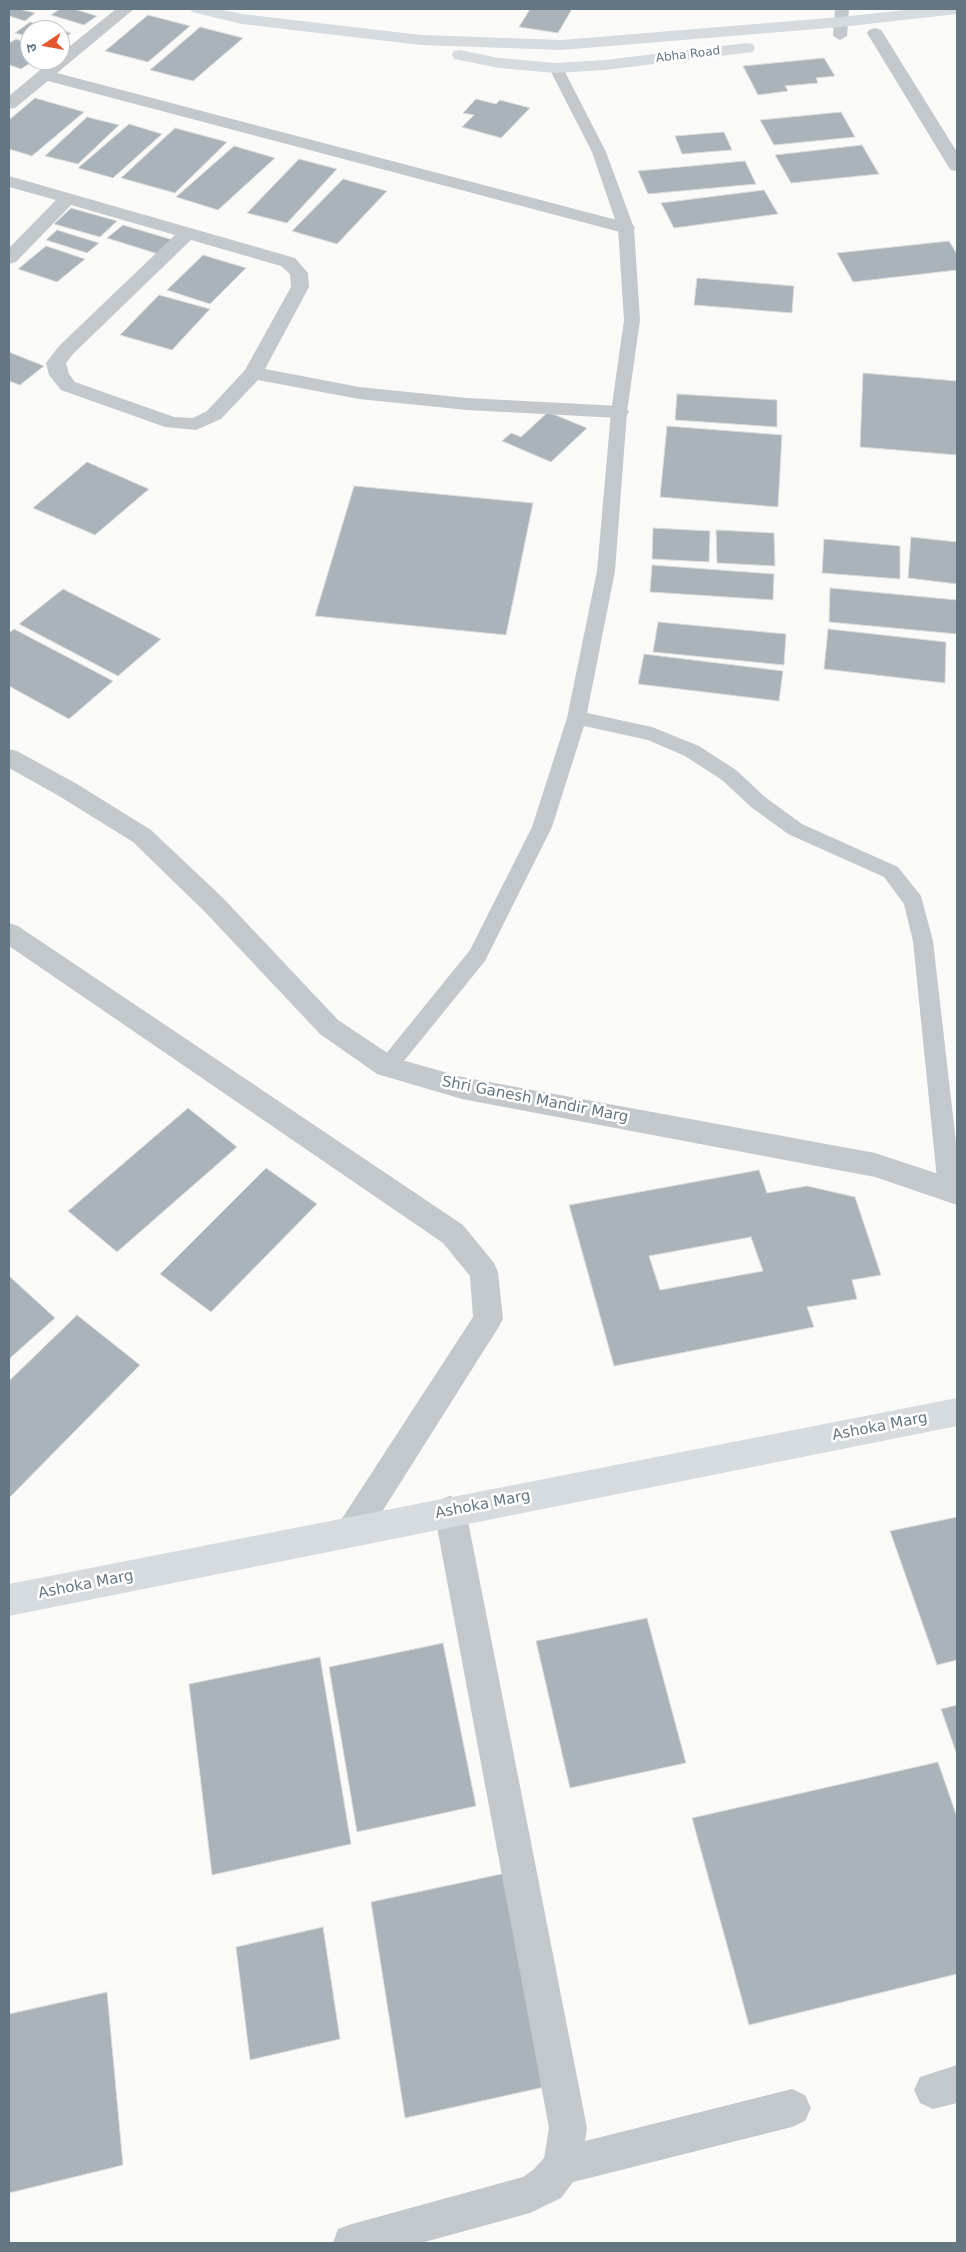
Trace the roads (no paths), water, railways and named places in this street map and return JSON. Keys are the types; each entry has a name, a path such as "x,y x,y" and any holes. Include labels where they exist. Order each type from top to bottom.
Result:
{"street":[{"path":"9,104 94,33 126,9"},
{"name":"Abha Road","path":"198,9 242,19 421,40 561,45 841,22 957,9"},
{"name":"Abha Road","path":"791,42 841,22 875,33 930,28"},
{"path":"875,33 957,166"},
{"name":"Abha Road","path":"421,40 461,55 499,63 556,68 605,65 762,46"},
{"path":"45,75 626,228"},
{"path":"9,181 288,262 300,273 300,287 252,373 214,415 196,424 172,423 68,386 59,375 56,362 186,233"},
{"path":"9,258 68,198"},
{"path":"252,373 359,393 467,404 619,412"},
{"name":"Shri Ganesh Mandir Marg","path":"9,757 68,790 142,836 214,905 329,1028 387,1066 462,1088 875,1165 954,1191"},
{"path":"9,933 453,1234 484,1272 488,1319 352,1531"},
{"name":"Ashoka Marg","path":"9,1600 450,1511 957,1412"},
{"path":"352,2243 530,2194 547,2184 562,2166 568,2128 450,1511"},
{"path":"562,2166 792,2108"}],"lane":[{"path":"387,1066 478,955 542,827 577,718 606,571 619,412 632,320 626,228 599,152 556,68"},
{"path":"577,718 652,734 692,751 729,775 758,802 795,829 891,872 914,902 923,941 954,1191"}]}
